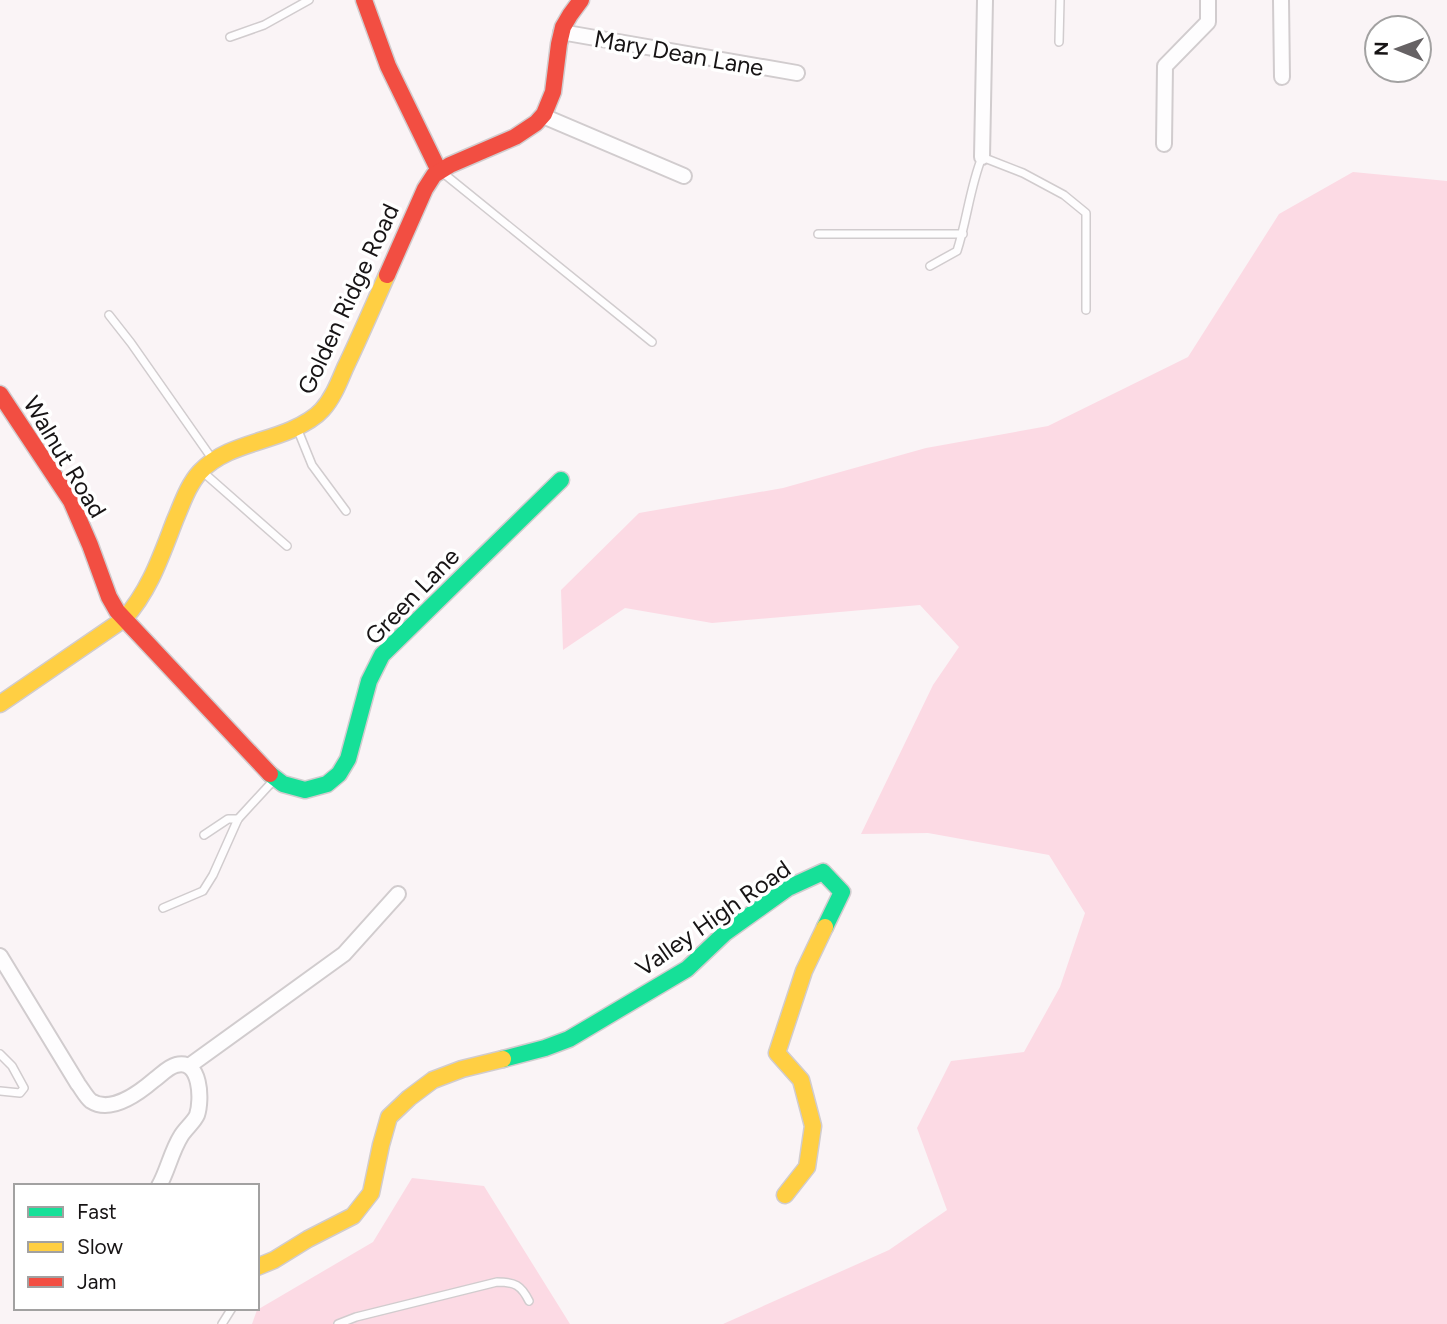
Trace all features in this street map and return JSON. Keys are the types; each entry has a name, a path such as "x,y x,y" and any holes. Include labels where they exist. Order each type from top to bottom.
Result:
{"street":[{"path":"363,0 385,58 439,171 519,134 536,124 543,116 552,97 561,32 572,10 581,0"},
{"path":"982,157 985,0"},
{"path":"1164,144 1164,66 1208,22 1208,0"},
{"path":"1281,0 1282,77"},
{"name":"Mary Dean Lane","path":"561,32 797,73"},
{"path":"543,116 684,176"},
{"name":"Golden Ridge Road","path":"207,466 297,428 318,415 331,397 365,327 425,189 439,171"},
{"name":"Walnut Road","path":"0,394 71,501 109,597 124,619"},
{"path":"0,704 134,610 150,582 186,496 207,466"},
{"name":"Green Lane","path":"124,619 283,784 305,790 327,784 339,774 348,759 369,681 382,655 561,480"},
{"name":"Valley High Road","path":"259,1266 353,1216 371,1193 389,1117 433,1080 461,1069 545,1048 569,1039 687,969 736,925 788,888 823,872 842,892 804,971 778,1053 801,1080 813,1126 807,1167 785,1195"},
{"path":"189,1066 344,954 398,894"},
{"path":"0,956 78,1084 93,1102 103,1104 124,1101 173,1066 184,1064 195,1072 199,1090 197,1115 178,1142 160,1184"}],"lane":[{"path":"230,37 264,25 309,0"},
{"path":"1059,42 1060,0"},
{"path":"930,266 957,251 973,182 982,157 1023,173 1064,195 1086,213 1086,310"},
{"path":"439,171 652,342"},
{"path":"818,233 963,234"},
{"path":"109,315 131,343 207,466 287,546"},
{"path":"297,428 312,465 346,511"},
{"path":"163,908 203,891 239,818 276,778"},
{"path":"204,835 228,819 239,818"},
{"path":"0,1054 12,1066 24,1088 20,1093 0,1091"},
{"path":"338,1324 356,1317 497,1282 512,1282 524,1291 529,1301"}],"shaded area":[{"path":"1353,172 1447,181 1447,1324 723,1324 889,1250 947,1210 917,1128 951,1061 1024,1052 1060,987 1085,913 1049,855 928,833 861,834 933,685 959,647 920,605 712,623 625,608 563,650 561,590 639,513 783,488 926,448 1048,426 1188,357 1279,214"},
{"path":"412,1178 484,1186 570,1324 252,1324 257,1310 373,1242"}],"traffic: fast":[{"path":"270,774 283,784 305,790 327,784 339,774 348,759 369,681 382,655 561,480"},
{"path":"503,1059 569,1039 687,969 725,933 788,888 823,872 842,892 825,927"}],"traffic: slow":[{"path":"0,704 124,619 148,584 186,495 200,472 231,451 291,430 312,419 322,410 335,390 387,275"},
{"path":"785,1195 807,1167 813,1126 801,1080 777,1053 804,971 825,927"},
{"path":"259,1266 353,1216 371,1193 389,1117 409,1098 433,1080 462,1069 503,1059"}],"traffic: jam":[{"path":"364,0 388,66 439,171"},
{"path":"387,275 425,189 434,175 450,165 515,137 544,114 553,92 563,27 581,0"},
{"path":"0,394 71,501 117,611 270,774"}]}
